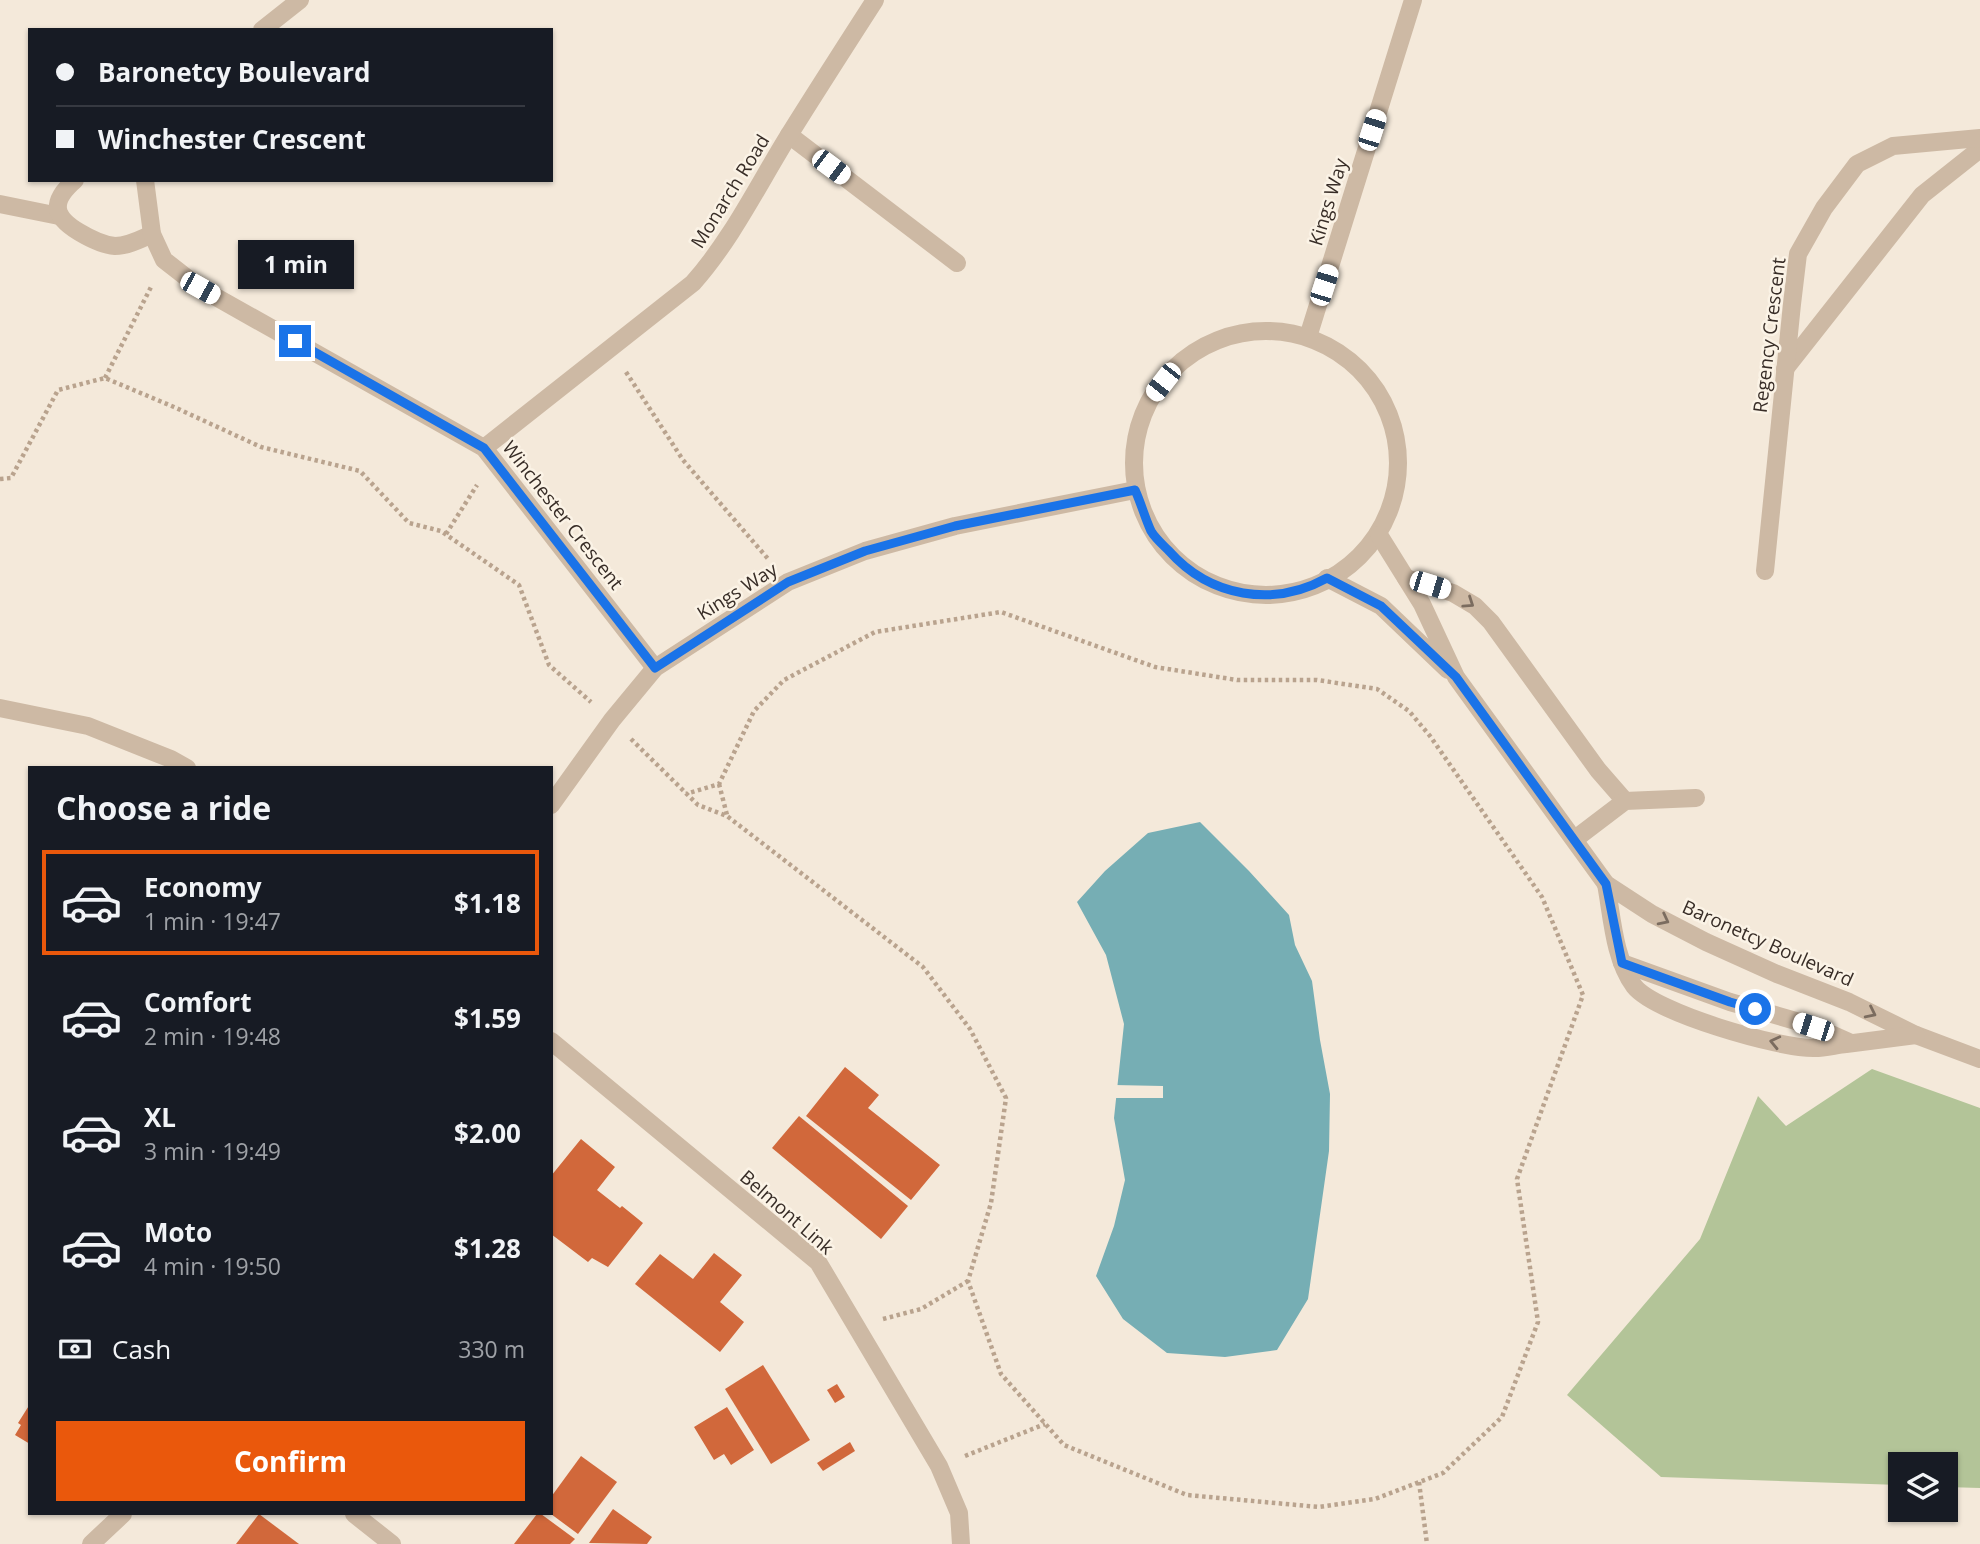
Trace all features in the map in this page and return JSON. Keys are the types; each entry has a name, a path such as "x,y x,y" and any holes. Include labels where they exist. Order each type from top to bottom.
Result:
{"street":[{"path":"265,28 300,0"},
{"name":"Monarch Road","path":"488,453 692,283 711,262 875,0"},
{"name":"Kings Way","path":"1308,337 1413,0"},
{"path":"789,135 957,263"},
{"name":"Regency Crescent","path":"1765,571 1798,254 1824,208 1857,164 1893,146 1980,138"},
{"path":"1785,369 1922,195 1980,149"},
{"path":"73,182 60,195 58,204 59,216 65,224 102,243 116,246 152,234"},
{"name":"Winchester Crescent","path":"145,182 152,234 164,260 200,288 488,453 655,668"},
{"path":"0,204 59,216"},
{"path":"1262,330 1308,337 1343,356 1372,384 1391,419 1399,458 1395,498 1379,535 1352,562 1312,587 1268,596 1223,589 1183,567 1152,533 1135,490 1134,443 1149,400 1178,364 1216,340 1262,330"},
{"name":"Kings Way","path":"553,802 612,720 655,668 788,582 865,551 955,526 1135,490"},
{"name":"Baronetcy Boulevard","path":"1379,535 1422,604 1456,677"},
{"name":"Baronetcy Boulevard","path":"1327,578 1381,606 1456,677 1606,884 1653,914 1706,942 1849,1002 1916,1035 1980,1059"},
{"path":"1406,578 1453,593 1475,606 1491,622 1598,770 1625,801"},
{"path":"0,708 88,726 183,766"},
{"path":"1575,839 1625,801 1696,797"},
{"name":"Baronetcy Boulevard","path":"1606,884 1622,963 1631,981 1642,994 1690,1018 1722,1029 1813,1049 1916,1035"},
{"name":"Baronetcy Boulevard","path":"1622,963 1730,1002 1813,1027 1851,1043"},
{"name":"Belmont Link","path":"553,1043 818,1262 939,1466 959,1513 961,1544"},
{"path":"90,1544 122,1515"},
{"path":"355,1515 392,1544"}],"path":[{"path":"105,378 164,260"},
{"path":"611,348 683,460 788,582"},
{"path":"0,479 11,478 58,390 105,378 261,447 360,471 409,523 446,534 519,585 549,665 612,720 698,805 727,816 923,967 970,1029 1006,1098 990,1203 968,1281 1001,1374 1064,1445 1187,1495 1318,1507 1375,1499 1443,1473 1503,1417 1538,1322 1517,1179 1583,995 1542,897 1430,736 1409,711 1377,690 1317,680 1237,680 1155,667 1002,612 875,632 784,680 754,711 719,784 727,816"},
{"path":"446,534 488,453"},
{"path":"686,794 719,784"},
{"path":"856,1326 921,1309 968,1281"},
{"path":"939,1466 1045,1423"},
{"path":"1419,1482 1427,1544"}],"green space":[{"path":"1872,1069 1980,1108 1980,1488 1958,1487 1958,1452 1888,1452 1888,1485 1661,1477 1567,1395 1700,1239 1758,1096 1786,1126"}],"water":[{"path":"1200,822 1289,915 1295,945 1312,981 1330,1094 1329,1151 1308,1299 1277,1350 1225,1357 1167,1353 1123,1319 1096,1276 1114,1226 1125,1180 1114,1118 1124,1024 1106,955 1077,902 1105,871 1148,833"}],"pier":[{"path":"1114,1085 1163,1086 1163,1098 1113,1098"}],"building":[{"path":"845,1067 879,1095 868,1108 940,1165 911,1200 806,1116"},
{"path":"799,1116 908,1206 881,1239 772,1148"},
{"path":"581,1139 615,1167 597,1190 643,1223 608,1267 592,1258 588,1262 553,1236 553,1174"},
{"path":"714,1253 742,1275 720,1302 744,1322 720,1352 635,1284 660,1254 693,1279"},
{"path":"763,1365 810,1440 771,1464 725,1389"},
{"path":"837,1384 845,1397 835,1403 827,1390"},
{"path":"28,1407 28,1443 15,1435 21,1425 18,1423"},
{"path":"727,1407 754,1450 731,1465 724,1454 714,1460 694,1427"},
{"path":"850,1442 855,1451 823,1471 817,1463"},
{"path":"581,1456 617,1482 578,1534 552,1515 553,1494"},
{"path":"613,1509 652,1537 647,1544 589,1543"},
{"path":"260,1515 299,1544 236,1544"},
{"path":"536,1515 542,1515 575,1539 570,1544 514,1544"}],"route":[{"path":"295,341 484,448 655,668 788,582 865,551 955,526 1135,490 1152,533 1183,567 1223,589 1268,596 1312,587 1327,578 1381,606 1456,677 1606,884 1622,963 1755,1009"}]}
